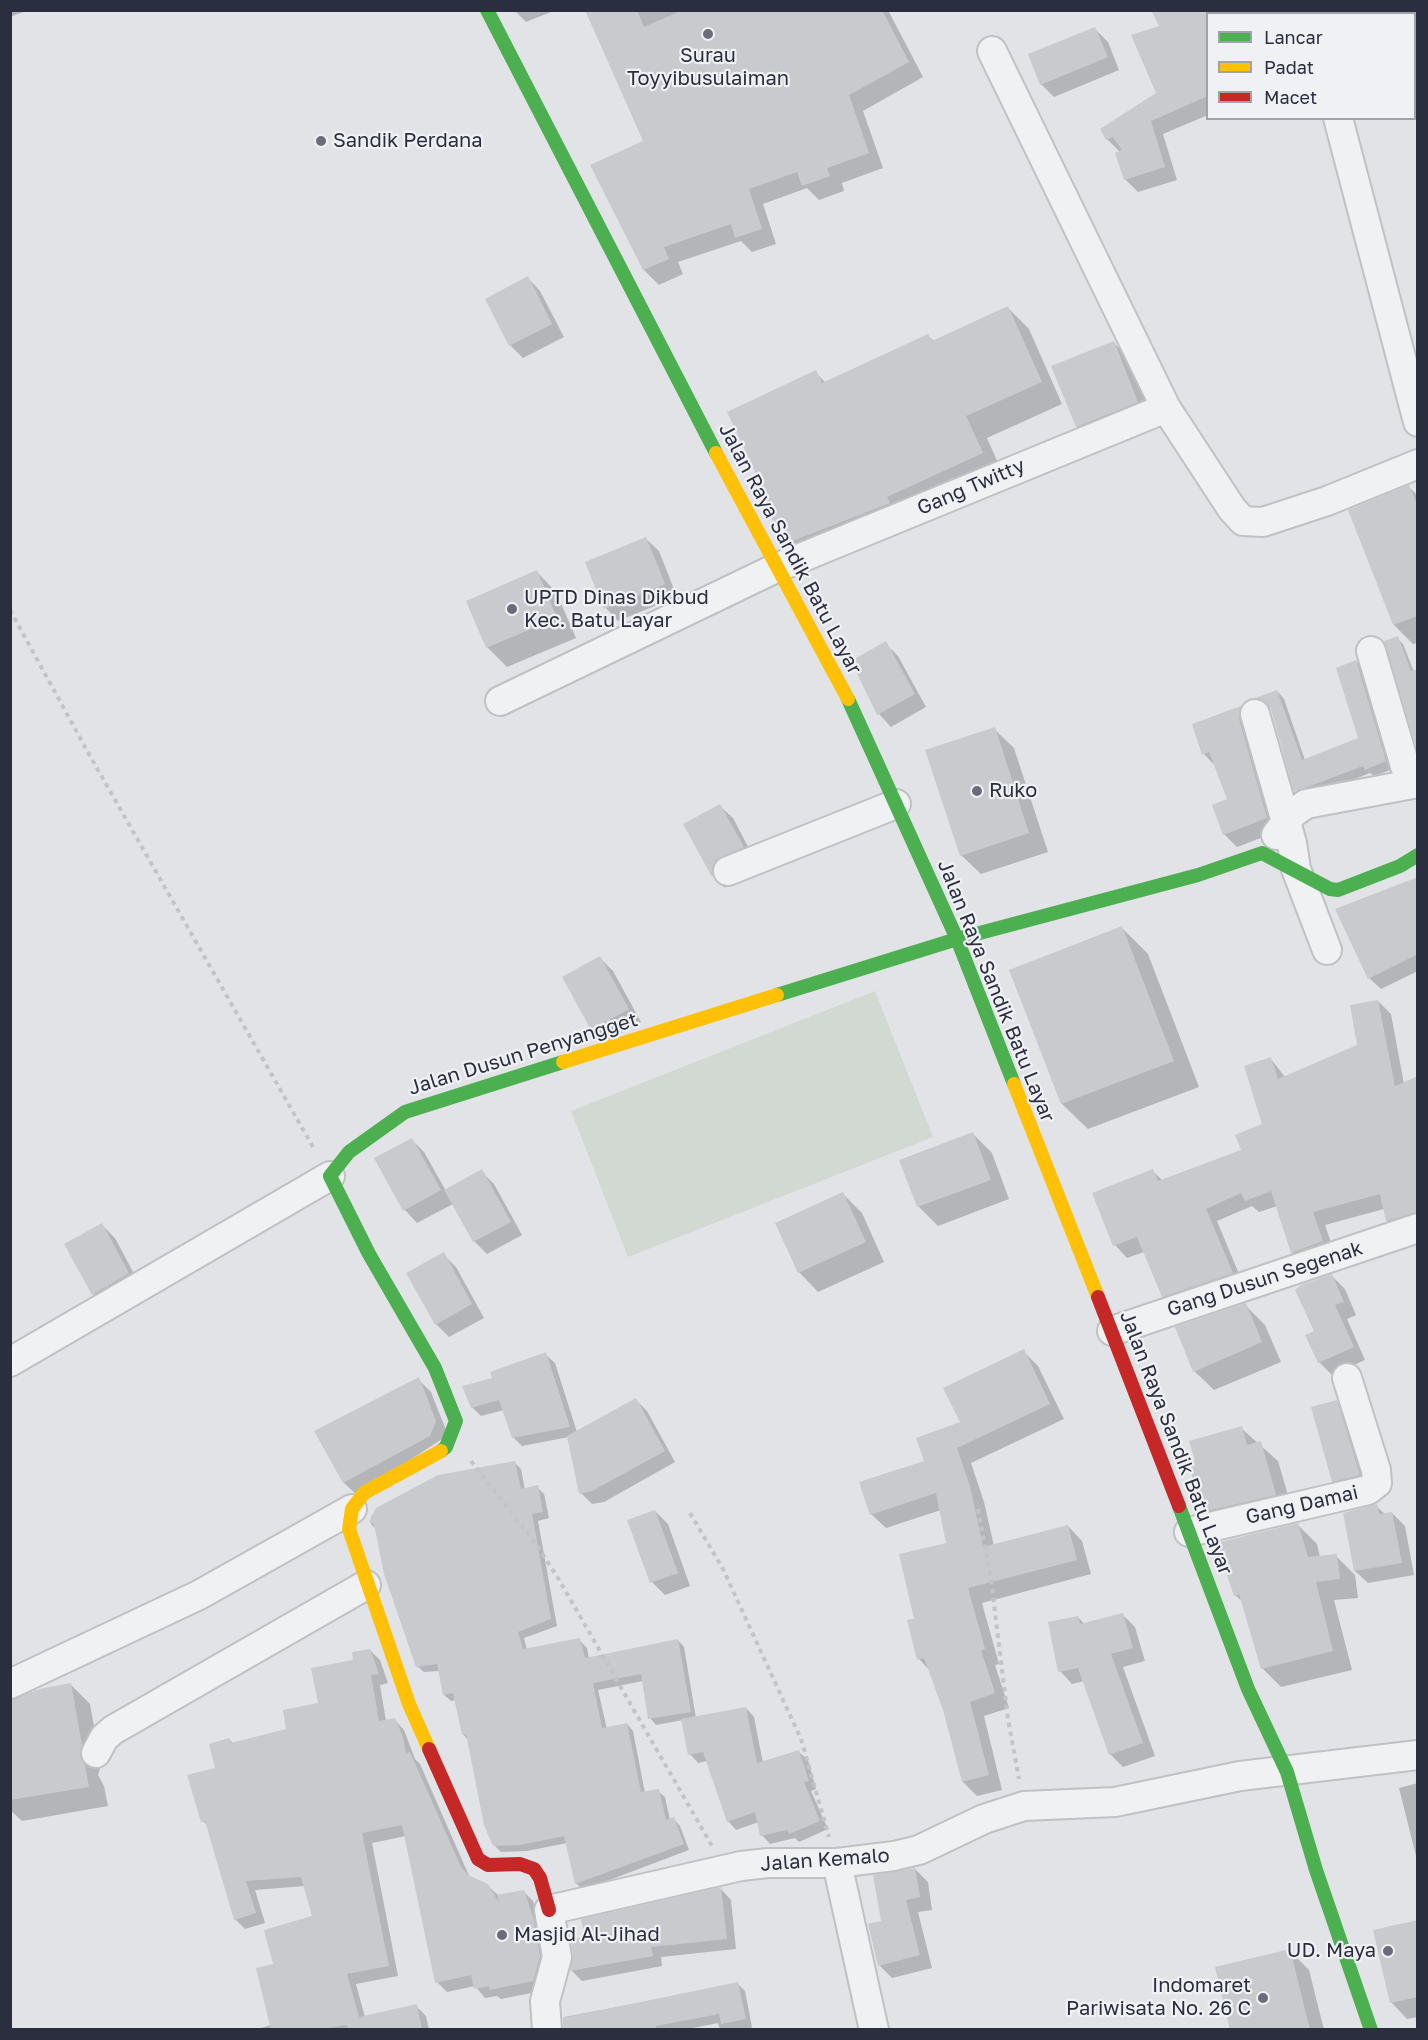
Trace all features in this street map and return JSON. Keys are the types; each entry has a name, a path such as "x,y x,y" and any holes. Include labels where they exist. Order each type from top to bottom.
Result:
{"main road":[{"name":"Jalan Raya Sandik Batu Layar","path":"487,10 776,568 834,669 957,939 1112,1330 1248,1689 1287,1772 1316,1870 1371,2030"},
{"name":"Jalan Dusun Penyangget","path":"330,1176 349,1152 405,1112 957,939 1198,875 1263,853"},
{"path":"1263,853 1296,869 1330,890 1338,890 1400,866 1418,855"},
{"path":"330,1176 369,1254 435,1368 455,1415 451,1437 438,1454 364,1493 352,1509 349,1529 366,1585 409,1704 478,1859 488,1865 520,1864 534,1869 540,1878 549,1910"}],"street":[{"path":"992,51 1166,408 1232,509 1243,521 1253,524 1327,501 1418,464"},
{"path":"1339,120 1418,422"},
{"name":"Gang Twitty","path":"500,701 776,568 1166,408"},
{"path":"1263,853 1293,813 1306,804 1414,783 1371,651"},
{"path":"1254,714 1292,843 1296,869 1327,950"},
{"path":"728,871 896,804"},
{"path":"10,1362 330,1176"},
{"name":"Gang Dusun Segenak","path":"1112,1330 1418,1228"},
{"name":"Gang Damai","path":"1189,1532 1368,1490 1377,1483 1376,1470 1347,1378"},
{"path":"10,1684 199,1595 352,1509"},
{"path":"96,1753 104,1738 113,1730 366,1585"},
{"name":"Jalan Kemalo","path":"549,1910 726,1870 768,1863 837,1863 894,1856 919,1850 984,1818 1024,1806 1114,1802 1240,1776 1418,1755"},
{"path":"837,1863 874,2030"},
{"path":"547,2030 545,2001 557,1958 549,1910"}],"path":[{"path":"10,610 96,766 330,1176"},
{"path":"451,1437 536,1544 726,1870"},
{"path":"978,1509 991,1579 1008,1719 1024,1806"},
{"path":"690,1513 723,1569 801,1739 837,1863"}],"shaded area":[{"path":"875,991 933,1137 628,1257 571,1111"}],"building":[{"path":"585,10 637,10 644,27 683,10 882,10 909,62 849,95 869,153 827,168 830,176 802,186 797,172 749,189 762,229 735,238 731,224 664,247 669,259 643,270 590,165 643,141"},
{"path":"1151,10 1208,10 1206,12 1206,97 1151,121 1165,167 1124,180 1115,153 1122,150 1113,137 1106,140 1100,129 1156,93 1131,35 1159,26"},
{"path":"1095,27 1108,57 1040,85 1028,54"},
{"path":"528,276 552,324 509,346 485,299"},
{"path":"1008,306 1042,382 966,416 983,453 887,497 890,503 785,544 756,489 762,487 727,412 816,370 822,383 928,334 932,341"},
{"path":"1114,341 1138,402 1076,427 1051,366"},
{"path":"1409,485 1418,507 1418,616 1393,625 1348,510"},
{"path":"646,537 665,584 604,609 585,562"},
{"name":"UPTD Dinas Dikbud Kec. Batu Layar","path":"537,570 557,618 486,648 466,601"},
{"path":"1398,636 1411,671 1418,669 1417,750 1384,641"},
{"path":"886,641 915,694 877,715 851,661"},
{"path":"1356,660 1386,761 1365,770 1363,766 1294,792 1271,709 1266,702 1255,698 1277,690 1302,760 1358,738 1336,668"},
{"path":"1241,706 1239,719 1267,818 1223,835 1212,805 1227,799 1209,752 1202,755 1192,724"},
{"name":"Ruko","path":"995,727 1029,833 960,856 925,750"},
{"path":"720,804 744,847 715,860 712,877 683,824"},
{"path":"1418,877 1418,954 1368,979 1335,909"},
{"path":"1122,926 1174,1061 1061,1104 1009,970"},
{"path":"600,956 629,1009 591,1030 562,977"},
{"path":"1378,1000 1395,1086 1418,1076 1418,1212 1386,1221 1380,1194 1313,1212 1323,1241 1291,1253 1271,1191 1245,1201 1241,1193 1206,1209 1233,1273 1162,1297 1137,1237 1113,1246 1092,1193 1153,1169 1158,1181 1241,1150 1235,1135 1262,1124 1244,1066 1271,1057 1278,1079 1357,1045 1350,1005"},
{"path":"973,1132 991,1180 917,1207 899,1160"},
{"path":"412,1138 441,1190 403,1211 374,1158"},
{"path":"482,1169 511,1222 473,1242 444,1190"},
{"path":"843,1192 866,1242 798,1273 775,1223"},
{"path":"102,1223 129,1273 92,1295 64,1244"},
{"path":"444,1252 472,1304 435,1325 406,1273"},
{"path":"1332,1274 1344,1302 1335,1305 1354,1347 1318,1363 1305,1335 1314,1331 1295,1290 1301,1285"},
{"path":"1246,1303 1262,1342 1193,1372 1175,1327"},
{"path":"1024,1349 1050,1404 957,1448 970,1486 983,1547 1068,1525 1077,1560 968,1588 985,1649 981,1650 995,1693 970,1702 989,1775 962,1782 943,1710 924,1658 917,1660 907,1620 914,1619 899,1554 946,1543 936,1493 870,1515 859,1482 924,1461 916,1438 960,1422 943,1388"},
{"path":"546,1352 570,1427 512,1438 499,1400 471,1408 462,1386 492,1378 490,1372"},
{"path":"419,1377 436,1421 430,1436 343,1483 314,1431"},
{"path":"636,1398 665,1451 592,1491 579,1494 567,1436"},
{"path":"1337,1400 1360,1475 1332,1482 1311,1407"},
{"path":"1242,1426 1247,1445 1261,1441 1276,1495 1202,1512 1188,1462 1195,1460 1189,1441"},
{"path":"515,1461 521,1489 538,1485 543,1512 532,1514 551,1619 518,1632 523,1649 580,1638 585,1658 678,1639 691,1712 648,1719 641,1674 593,1683 602,1728 627,1723 641,1792 659,1789 666,1820 674,1817 684,1844 575,1884 564,1836 520,1845 493,1846 484,1825 466,1734 462,1735 453,1693 443,1695 437,1664 416,1667 384,1574 374,1524 369,1522 376,1508 438,1475"},
{"path":"1377,1504 1379,1514 1392,1512 1402,1563 1354,1571 1343,1513"},
{"path":"655,1510 678,1573 650,1583 627,1520"},
{"path":"1298,1523 1308,1557 1337,1554 1340,1579 1316,1582 1333,1651 1261,1669 1239,1594 1234,1596 1216,1543"},
{"path":"1123,1613 1133,1648 1111,1654 1143,1743 1109,1755 1078,1668 1058,1672 1048,1622 1078,1616 1080,1624"},
{"path":"370,1649 379,1674 371,1675 379,1721 395,1718 403,1737 406,1753 410,1752 461,1867 468,1875 488,1884 499,1903 497,1895 524,1890 534,1920 540,1956 533,1981 489,1990 489,1986 474,1989 471,1975 435,1983 402,1825 362,1833 389,1966 347,1974 359,2017 417,2004 422,2030 348,2030 347,2025 314,2030 271,2030 256,1968 273,1964 264,1930 312,1916 301,1877 246,1881 256,1913 234,1920 205,1821 201,1822 187,1775 215,1768 209,1744 229,1738 231,1743 286,1729 283,1710 318,1703 311,1668 353,1660 352,1652"},
{"path":"71,1683 82,1745 80,1754 85,1765 89,1787 10,1800 10,1700 39,1689"},
{"path":"746,1707 757,1763 799,1750 809,1781 804,1782 820,1821 789,1834 787,1830 760,1836 755,1812 727,1822 703,1752 688,1755 681,1719"},
{"path":"915,1868 920,1897 906,1900 920,1955 878,1966 868,1924 881,1921 873,1875"},
{"path":"721,1887 727,1939 651,1947 653,1956 570,1971 573,1955 571,1940 585,1937 581,1919"},
{"path":"1418,1920 1418,1997 1390,2003 1373,1930"},
{"name":"Indomaret Pariwisata No. 26 C","path":"1290,1949 1310,2030 1230,2030 1215,1967"},
{"path":"738,1982 746,2019 721,2024 719,2014 656,2026 656,2030 563,2030 563,2018"}],"traffic: fast":[{"path":"487,10 716,453"},
{"path":"848,699 957,939 1014,1084"},
{"path":"777,995 957,939 1198,875 1262,853 1330,889 1338,890 1400,866 1418,855"},
{"path":"441,1451 446,1447 456,1421 435,1368 369,1254 330,1176 349,1152 405,1112 563,1062"},
{"path":"1179,1506 1248,1689 1287,1772 1316,1870 1371,2030"}],"traffic: slow":[{"path":"716,453 848,699"},
{"path":"563,1062 777,995"},
{"path":"1014,1084 1098,1297"},
{"path":"429,1749 409,1704 349,1529 352,1509 364,1493 441,1451"}],"traffic: jam":[{"path":"1098,1297 1179,1506"},
{"path":"429,1749 478,1859 488,1865 520,1864 534,1869 540,1878 549,1910"}],"place":[{"name":"Surau Toyyibusulaiman","path":"708,34"},
{"name":"Sandik Perdana","path":"321,141"},
{"name":"UPTD Dinas Dikbud Kec. Batu Layar","path":"512,609"},
{"name":"Ruko","path":"977,791"},
{"name":"Masjid Al-Jihad","path":"502,1935"},
{"name":"UD. Maya","path":"1388,1951"},
{"name":"Indomaret Pariwisata No. 26 C","path":"1263,1998"}]}
